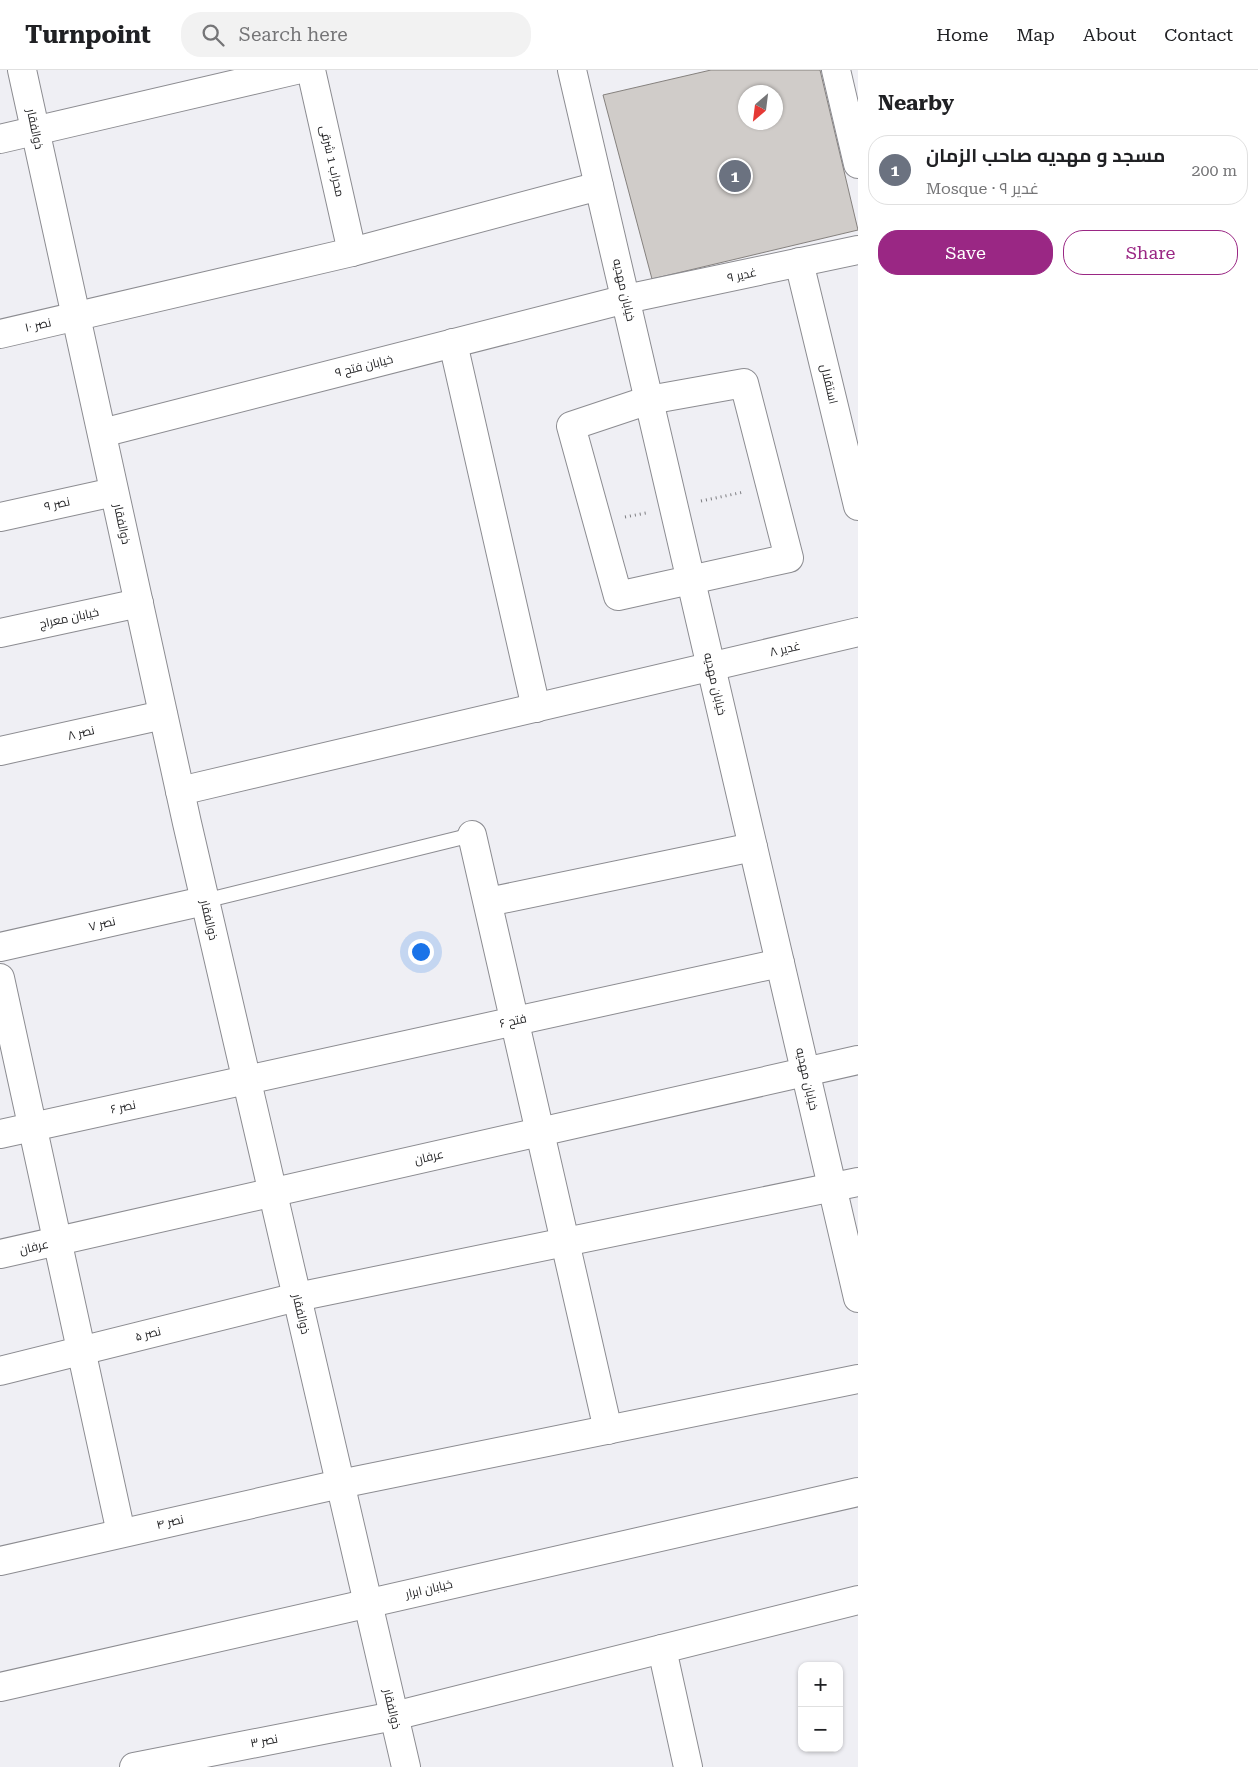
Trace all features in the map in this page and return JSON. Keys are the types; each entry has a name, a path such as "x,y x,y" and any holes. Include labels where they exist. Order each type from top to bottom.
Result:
{"street":[{"name":"ذوالفقار","path":"22,70 204,901 406,1767"},
{"path":"0,139 296,70"},
{"name":"محراب 1 شرقی","path":"311,70 352,252"},
{"name":"خیابان مهدیه","path":"572,70 805,1072 845,1184 858,1298"},
{"path":"836,70 856,147"},
{"name":"نصر ۱۰","path":"0,334 352,252 600,186"},
{"name":"غدیر ۹","path":"626,299 858,250"},
{"name":"استقلال","path":"800,262 858,506"},
{"name":"خیابان فتح ۹","path":"102,433 626,299"},
{"path":"453,344 536,708"},
{"path":"744,383 790,558 691,580 618,596 571,426 649,400 744,383"},
{"name":"نصر ۹","path":"0,517 114,492"},
{"name":"خیابان معراج","path":"0,633 139,603"},
{"name":"غدیر ۸","path":"180,791 858,632"},
{"name":"نصر ۸","path":"0,752 163,714"},
{"path":"472,835 608,1430"},
{"path":"488,902 753,846"},
{"name":"نصر ۷","path":"0,947 204,901"},
{"name":"فتح ۶","path":"246,1080 780,963"},
{"path":"0,978 121,1533"},
{"name":"عرفان","path":"0,1254 858,1060"},
{"name":"نصر ۶","path":"0,1134 246,1080"},
{"name":"نصر ۵","path":"0,1371 297,1297 845,1184"},
{"name":"نصر ۴","path":"0,1560 340,1484 858,1379"},
{"name":"خیابان ابرار","path":"0,1686 858,1492"},
{"name":"نصر ۳","path":"134,1767 175,1763 394,1716 858,1600"},
{"path":"662,1649 688,1767"}],"lane":[{"path":"204,901 472,835"}],"building":[{"path":"711,70 820,70 858,230 652,279 603,95"}],"place":[{"name":"مسجد و مهدیه صاحب الزمان","path":"735,176"}]}
